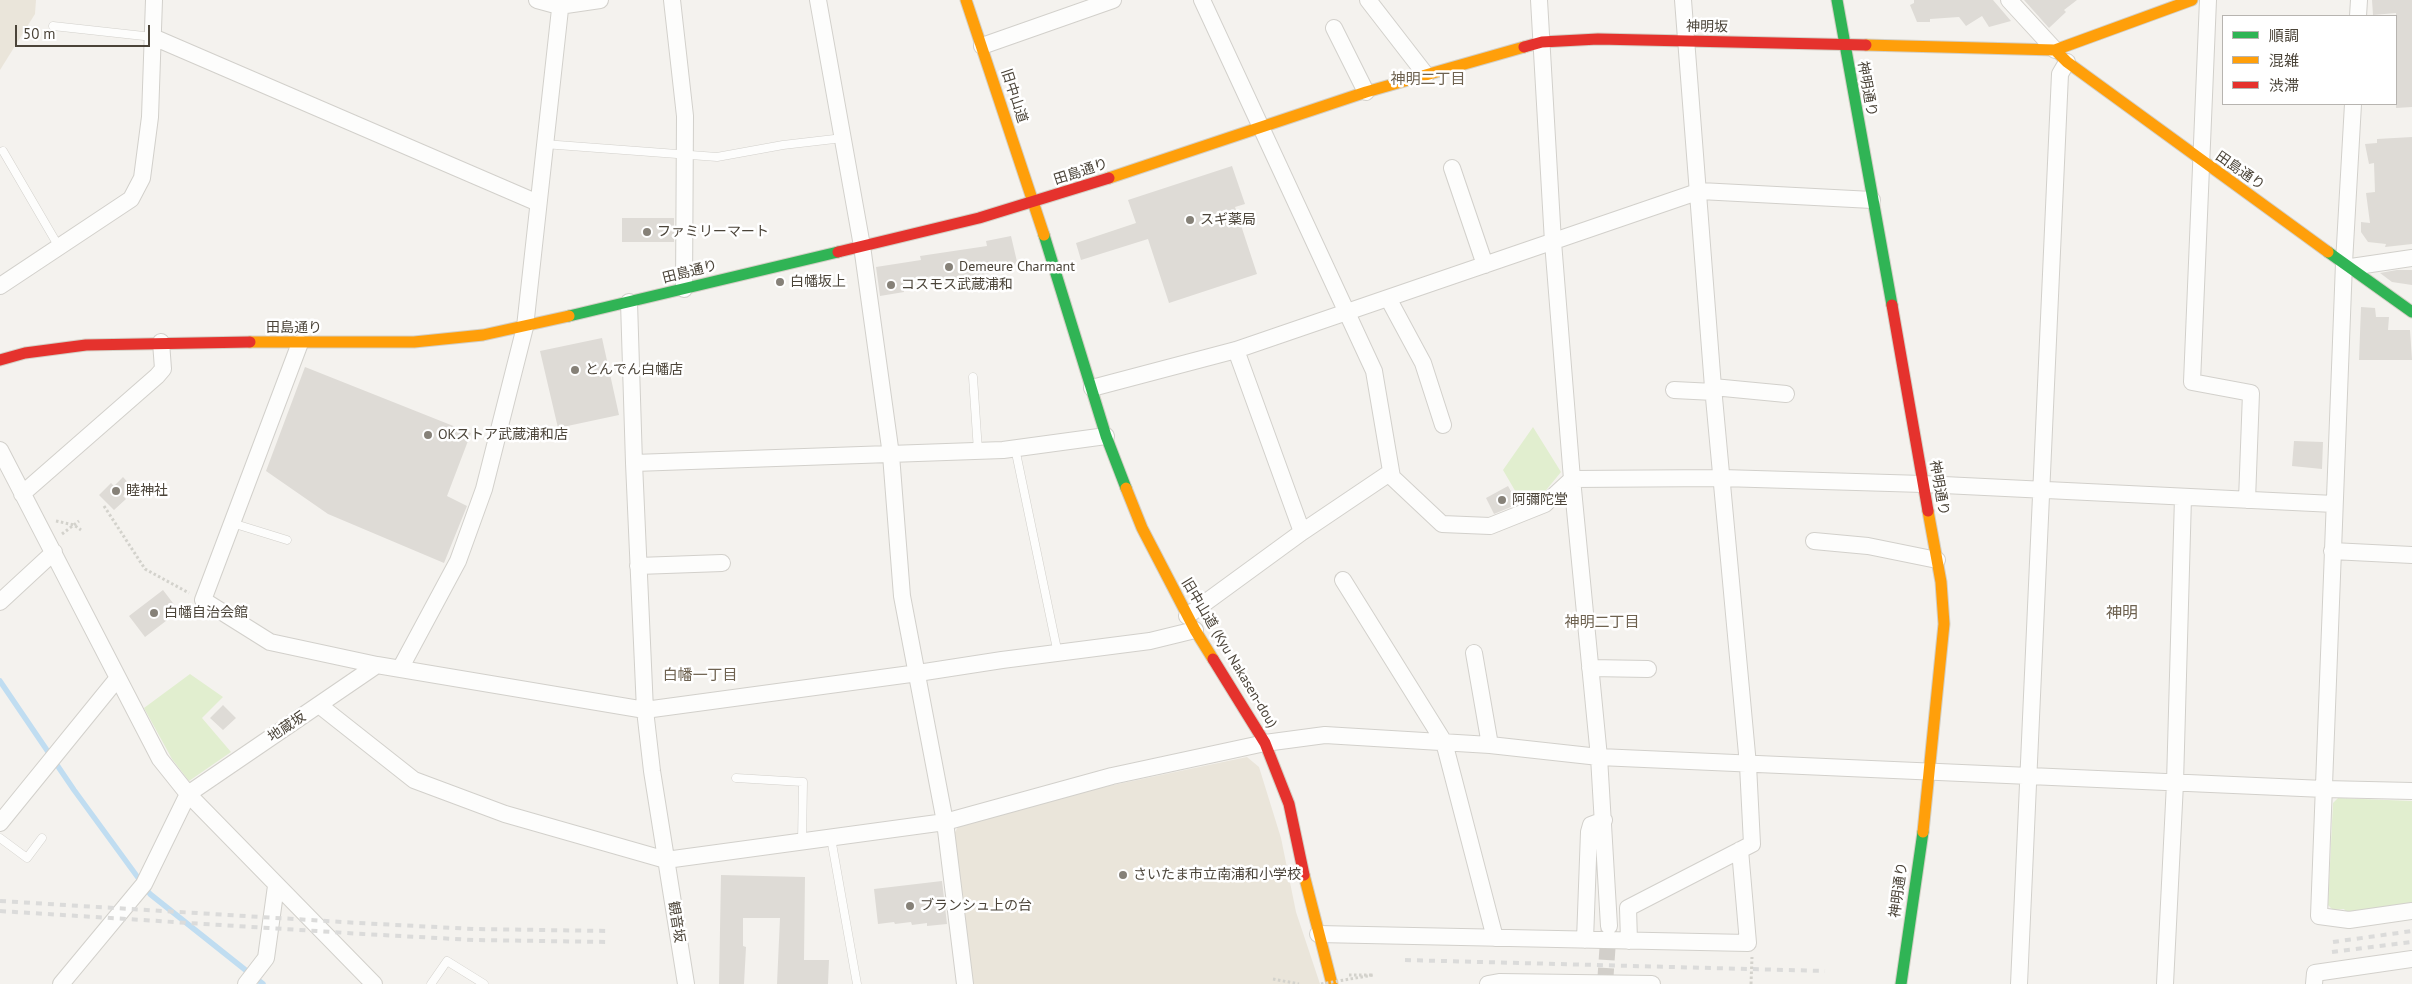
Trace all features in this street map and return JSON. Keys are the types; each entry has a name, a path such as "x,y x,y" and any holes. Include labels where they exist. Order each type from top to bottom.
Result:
{"street":[{"path":"0,286 131,199 142,178 150,117 154,0"},
{"path":"537,0 560,3 600,0"},
{"path":"672,0 685,116 684,289"},
{"path":"818,0 862,246 891,455 902,596 945,822 965,984"},
{"name":"旧中山道","path":"966,0 1034,202"},
{"path":"982,46 1113,0"},
{"path":"1202,0 1374,371 1392,477 1442,524 1490,526 1545,504 1572,479 1722,478 1923,484 2334,504"},
{"path":"1368,0 1426,75"},
{"path":"1539,0 1553,242 1572,479 1599,757 1609,926"},
{"path":"1629,941 1628,908 1752,844 1748,765 1714,389 1700,191 1683,0"},
{"name":"神明通り","path":"1837,0 1941,582 1944,624 1923,829 1901,984"},
{"path":"2009,0 2055,50 2192,0"},
{"path":"2208,0 2192,382 2251,393 2247,500"},
{"path":"2358,15 2359,0"},
{"path":"400,669 458,561 484,488 525,327 560,3"},
{"path":"1334,28 1366,92"},
{"path":"153,38 538,203"},
{"name":"神明坂","path":"1366,92 1542,42 1598,39 2055,50"},
{"name":"田島通り","path":"2055,50 2067,62 2201,161 2412,312"},
{"path":"2019,984 2026,776 2060,74 2067,62"},
{"name":"田島通り","path":"0,360 25,353 86,345 161,342 414,342 483,335 525,327 978,218 1062,194 1366,92"},
{"path":"2353,105 2347,265 2332,551 2319,916 2349,920 2412,911"},
{"path":"1452,168 1485,265"},
{"path":"1092,388 1236,350 1700,191 1872,200"},
{"name":"旧中山道 (Kyu Nakasen-dou)","path":"1034,202 1106,436 1142,528 1191,623 1265,743 1289,804 1318,934 1332,984"},
{"path":"2347,265 2412,258"},
{"path":"1388,298 1423,363 1442,425"},
{"name":"観音坂","path":"629,302 645,710 652,770 686,984"},
{"path":"22,494 157,376 163,369 161,342"},
{"path":"300,343 203,600 270,642 377,665 645,710 1002,660 1150,642 1191,623 1302,532 1391,472"},
{"path":"1236,350 1302,532"},
{"path":"1674,390 1714,389 1786,394"},
{"path":"634,463 978,451 1106,436"},
{"path":"1,456 52,548 160,759 192,791 276,886 374,984"},
{"path":"2165,984 2175,783 2183,497"},
{"path":"1814,541 1868,546 1937,560"},
{"path":"0,602 52,548"},
{"path":"2332,551 2412,555"},
{"path":"638,566 722,564"},
{"path":"1343,580 1444,742 1495,938"},
{"path":"1474,653 1490,744"},
{"name":"地蔵坂","path":"192,791 377,665"},
{"path":"1590,668 1648,669"},
{"path":"3,814 117,678"},
{"path":"319,705 414,780 506,814 666,860 945,822 1112,776 1265,743 1325,735 1490,744 1599,757 1748,765 2412,791"},
{"path":"62,984 144,884 192,791"},
{"path":"1585,940 1589,832 1591,825 1604,820"},
{"path":"1318,934 1748,943 1740,850"},
{"path":"246,984 266,958 276,886"},
{"path":"2314,984 2315,973 2412,959"},
{"path":"1495,983 1652,984"}],"lane":[{"path":"53,26 153,38"},
{"path":"544,144 717,157 783,145 842,138"},
{"path":"3,151 59,248"},
{"path":"973,377 978,451"},
{"path":"1016,448 1058,654"},
{"path":"232,523 287,540"},
{"path":"736,778 803,782 802,842"},
{"path":"0,838 27,858 42,838"},
{"path":"831,838 857,984"},
{"path":"431,984 447,961 484,984"}],"path":[{"path":"104,506 144,569 203,600"},
{"path":"52,548 79,521"},
{"path":"1751,973 1751,984"},
{"path":"1321,984 1374,974 1345,975"},
{"path":"1272,979 1300,984"}],"shaded area":[{"path":"0,0 36,0 35,14 0,70"},
{"name":"さいたま市立南浦和小学校","path":"1247,757 1259,767 1281,838 1296,912 1320,984 966,984 954,834 959,825 1094,789"}],"green space":[{"path":"1533,427 1561,472 1538,500 1524,506 1503,470"},
{"path":"190,674 223,697 202,718 231,752 189,781 172,759 144,708"},
{"path":"2338,798 2412,801 2412,907 2348,914 2344,909 2333,910 2328,905 2333,803"}],"building":[{"path":"1914,0 1993,0 2011,21 1989,27 1982,16 1966,26 1959,17 1930,19 1930,22 1917,22 1910,5 1914,3"},
{"path":"2024,0 2077,0 2064,10 2066,12 2049,28"},
{"path":"2372,0 2412,0 2412,107 2396,108 2397,15 2396,13 2373,15"},
{"path":"2412,137 2412,244 2385,247 2386,244 2368,242 2361,232 2361,222 2370,223 2366,193 2375,192 2374,163 2369,164 2365,144 2377,143 2377,139"},
{"path":"1232,166 1245,204 1235,207 1257,274 1169,303 1148,239 1081,260 1076,243 1136,223 1128,200"},
{"path":"622,218 674,218 674,242 622,242"},
{"path":"1011,236 1018,266 977,276 977,279 936,285 934,276 903,280 904,292 880,296 876,267 921,260 920,256 987,246 986,241"},
{"path":"2412,270 2412,285 2392,282 2380,273"},
{"path":"2361,307 2375,308 2376,317 2389,317 2388,330 2410,330 2412,360 2359,360"},
{"path":"602,338 619,415 558,428 540,351"},
{"path":"305,367 471,433 447,496 467,506 444,563 328,514 266,471"},
{"path":"2294,441 2323,442 2322,469 2292,466"},
{"name":"睦神社","path":"123,477 132,487 123,496 126,499 114,510 99,495 111,483 114,486"},
{"name":"阿彌陀堂","path":"1508,486 1518,504 1494,514 1486,498"},
{"path":"163,590 179,611 145,637 129,616"},
{"path":"223,705 236,718 223,730 210,718"},
{"path":"721,875 805,877 804,960 829,960 828,984 777,984 780,918 743,918 743,946 746,947 744,984 719,984"},
{"name":"ブランシュ上の台","path":"942,881 947,924 927,926 927,923 912,925 911,922 895,924 894,922 878,924 874,889"}],"waterway":[{"path":"0,681 74,790 150,894 263,984"}],"tunnel":[{"path":"1605,984 1609,926"}],"railway":[{"path":"0,901 474,929 610,931"},
{"path":"0,911 474,940 611,942"},
{"path":"2333,942 2412,931"},
{"path":"2332,952 2412,942"},
{"path":"1405,960 1825,971"}],"traffic: fast":[{"path":"1837,0 1892,305"},
{"path":"1044,235 1106,436 1126,488"},
{"path":"569,316 838,252"},
{"path":"2328,252 2412,312"},
{"path":"1901,984 1923,832"}],"traffic: slow":[{"path":"966,0 1044,235"},
{"path":"1866,45 2055,50 2192,0"},
{"path":"1109,178 1366,92 1524,47"},
{"path":"2055,50 2067,62 2328,252"},
{"path":"250,342 414,342 483,335 569,316"},
{"path":"1126,488 1142,528 1195,630 1213,659"},
{"path":"1923,832 1944,624 1941,582 1928,511"},
{"path":"1304,875 1332,984"}],"traffic: jam":[{"path":"1524,47 1542,42 1598,39 1866,45"},
{"path":"838,252 979,218 1109,178"},
{"path":"1892,305 1928,511"},
{"path":"0,360 25,353 86,345 250,342"},
{"path":"1213,659 1265,743 1289,804 1304,875"}],"place":[{"name":"スギ薬局","path":"1190,220"},
{"name":"ファミリーマート","path":"647,232"},
{"name":"Demeure Charmant","path":"949,267"},
{"name":"白幡坂上","path":"780,282"},
{"name":"コスモス武蔵浦和","path":"891,285"},
{"name":"とんでん白幡店","path":"575,370"},
{"name":"OKストア武蔵浦和店","path":"428,435"},
{"name":"睦神社","path":"116,491"},
{"name":"阿彌陀堂","path":"1502,500"},
{"name":"白幡自治会館","path":"154,613"},
{"name":"さいたま市立南浦和小学校","path":"1123,875"},
{"name":"ブランシュ上の台","path":"910,906"}],"district":[{"name":"神明二丁目","path":"1428,80"},
{"name":"神明","path":"2122,613"},
{"name":"神明二丁目","path":"1602,623"},
{"name":"白幡一丁目","path":"700,676"}]}
